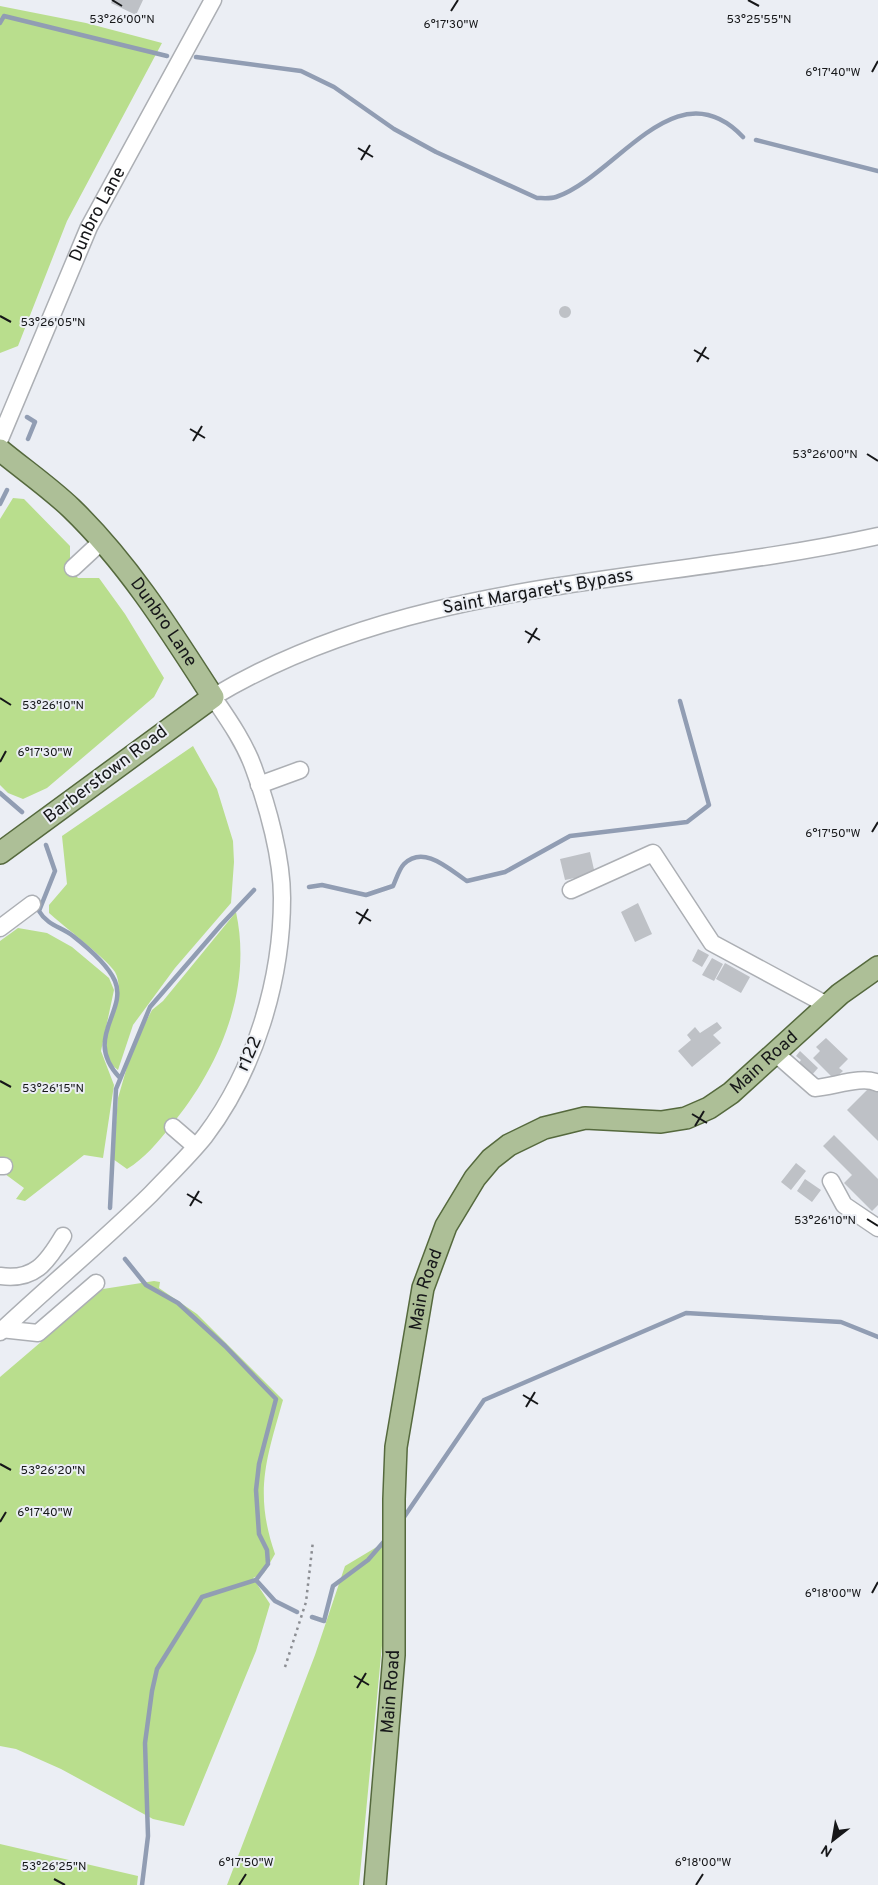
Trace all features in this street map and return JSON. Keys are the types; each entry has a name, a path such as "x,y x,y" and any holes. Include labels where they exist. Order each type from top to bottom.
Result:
{"main road":[{"name":"Dunbro Lane","path":"0,450 71,508 128,572 164,620 213,697"},
{"name":"Barberstown Road","path":"0,853 213,697"},
{"name":"Main Road","path":"374,1885 394,1656 396,1447 423,1288 446,1226 475,1178 492,1159 509,1145 552,1126 585,1118 661,1122 686,1118 701,1112 731,1094 774,1052 827,1006 878,967"}],"street":[{"name":"Dunbro Lane","path":"0,439 89,226 213,0"},
{"name":"Saint Margaret's Bypass","path":"213,697 277,662 307,649 352,632 450,606 512,593 741,561 878,536"},
{"path":"73,568 101,542"},
{"name":"r122","path":"0,1330 128,1216 205,1135 238,1082 262,1026 278,957 281,888 276,843 254,768 235,730 213,697"},
{"path":"259,784 300,770"},
{"path":"571,890 653,853 712,943 757,969 806,992 827,1006"},
{"path":"0,928 32,904"},
{"path":"774,1052 815,1088 831,1087 869,1079 878,1083"},
{"path":"172,1127 195,1146"},
{"path":"831,1181 844,1205 878,1228"},
{"path":"0,1276 24,1277 40,1268 63,1236"},
{"path":"0,1330 38,1333 96,1283"}],"path":[{"path":"285,1667 306,1602 314,1541"}],"green space":[{"path":"0,6 86,23 162,43 67,221 18,346 0,353"},
{"path":"13,498 24,499 70,546 70,569 78,578 99,578 125,614 164,678 154,697 47,788 23,799 8,793 0,785 0,519"},
{"path":"193,746 217,789 233,841 234,862 231,903 175,968 133,1025 118,1070 109,1060 106,1048 107,1036 118,996 115,972 111,966 49,913 49,905 67,884 62,836"},
{"path":"236,912 240,941 240,970 236,999 228,1027 217,1054 188,1104 170,1127 145,1155 127,1169 113,1159 118,1098 129,1060 152,1010 163,1001"},
{"path":"18,928 47,933 72,947 109,978 114,990 101,1051 114,1085 103,1158 84,1155 25,1201 16,1199 24,1188 5,1174 4,1157 0,1157 0,941"},
{"path":"154,1281 160,1282 159,1288 197,1314 283,1400 267,1459 264,1494 265,1513 275,1554 264,1573 253,1578 270,1604 256,1651 184,1826 153,1819 61,1769 16,1749 0,1746 0,1377 103,1289"},
{"path":"385,1542 387,1565 383,1635 359,1885 227,1885 315,1655 345,1566"},
{"path":"0,1844 138,1876 137,1885 0,1885"}],"building":[{"path":"112,0 143,0 136,15 111,3"},
{"path":"565,306 571,312 565,318 559,312"},
{"path":"590,852 595,874 565,880 560,859"},
{"path":"638,903 652,934 635,942 621,912"},
{"path":"698,949 709,955 702,967 692,961"},
{"path":"712,958 723,964 714,981 702,975"},
{"path":"725,963 750,977 741,993 716,979"},
{"path":"717,1022 722,1028 713,1035 721,1043 692,1067 678,1051 691,1040 687,1035 695,1027 700,1033"},
{"path":"826,1038 848,1059 839,1068 843,1071 834,1079 813,1058 820,1051 816,1047"},
{"path":"800,1051 818,1068 811,1076 798,1064 801,1060 796,1056"},
{"path":"872,1085 878,1091 878,1141 847,1110"},
{"path":"834,1135 878,1179 878,1205 872,1211 844,1183 852,1175 823,1146"},
{"path":"796,1163 806,1171 791,1190 781,1182"},
{"path":"805,1179 821,1190 812,1202 797,1191"}],"waterway":[{"path":"0,23 4,16 167,56"},
{"path":"196,57 301,71 334,87 394,129 436,152 537,198 556,197 579,185 602,169 647,132 670,119 694,113 718,118 743,137"},
{"path":"756,140 878,171"},
{"path":"27,417 35,422 28,439"},
{"path":"0,504 7,490"},
{"path":"309,887 322,885 366,895 393,886 404,864 420,857 437,861 467,881 505,872 570,836 687,822 709,805 680,701"},
{"path":"0,793 22,812"},
{"path":"46,845 55,871 39,911 46,920 73,936 91,951 115,981 117,992 116,1004 105,1038 105,1050 109,1064 120,1078"},
{"path":"110,1208 116,1089 150,1007 254,890"},
{"path":"125,1259 146,1285 178,1303 225,1346 276,1399 259,1464 256,1490 259,1534 267,1550 268,1564 256,1580 202,1597 157,1669 145,1743 148,1836 142,1885"},
{"path":"402,1520 484,1400 686,1313 841,1322 878,1337"},
{"path":"312,1617 324,1621 333,1586 368,1560 387,1538"},
{"path":"256,1580 275,1601 297,1612"}]}
